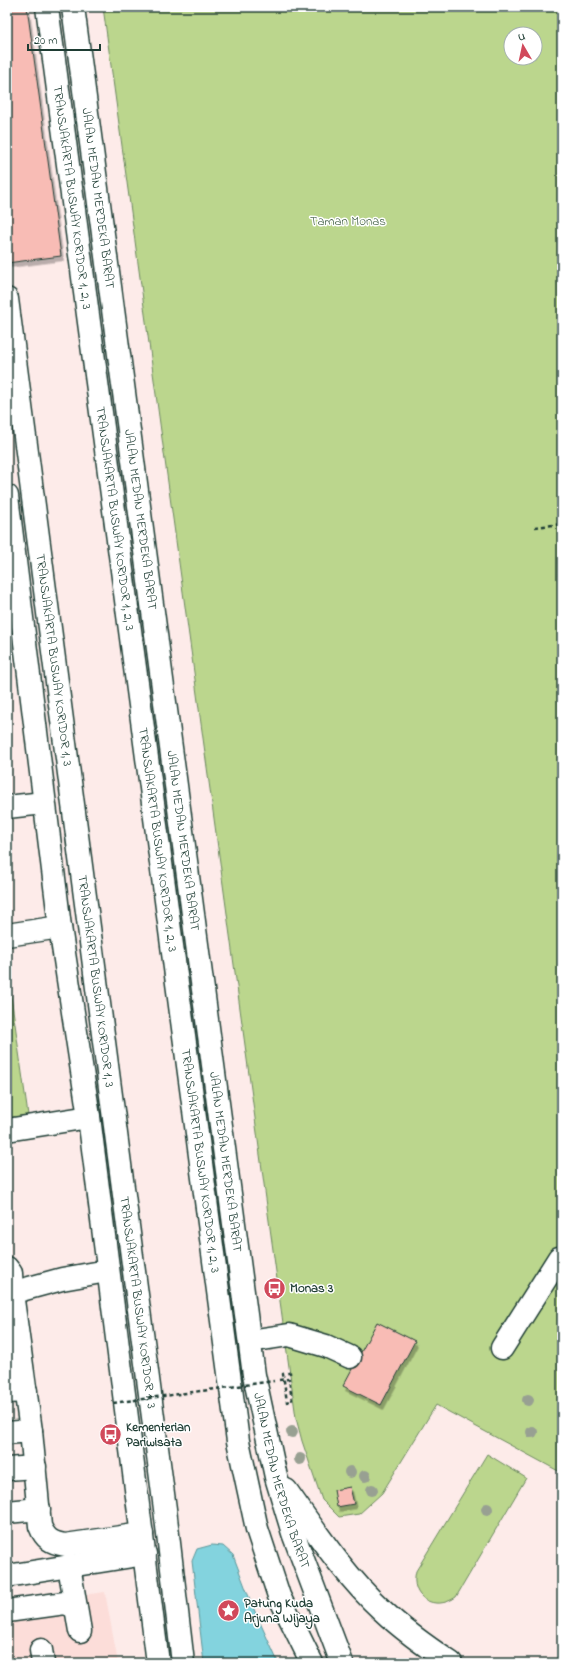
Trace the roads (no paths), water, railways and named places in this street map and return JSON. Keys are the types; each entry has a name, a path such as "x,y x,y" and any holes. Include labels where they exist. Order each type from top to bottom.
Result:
{"main road":[{"name":"TRANSJAKARTA BUSWAY KORIDOR 1, 2, 3","path":"47,7 238,1441 257,1530 279,1596 312,1662"},
{"name":"JALAN MEDAN MERDEKA BARAT","path":"73,7 254,1375 276,1476 293,1533 342,1663"},
{"name":"TRANSJAKARTA BUSWAY KORIDOR 1, 3","path":"7,299 164,1501 183,1663"},
{"path":"7,496 60,927 89,1117 107,1271 144,1544 158,1663"},
{"path":"7,807 44,803"},
{"path":"7,936 60,927"},
{"path":"7,1130 89,1117"},
{"path":"502,1348 559,1258"},
{"path":"7,1268 11,1273 9,1294 16,1392 31,1431 40,1526 44,1536 54,1544 65,1545 144,1544"},
{"path":"9,1294 62,1279 107,1271"},
{"path":"250,1341 289,1335 326,1346 350,1357"},
{"path":"7,1433 31,1431"},
{"path":"7,1469 35,1467"},
{"path":"276,1476 325,1544 364,1591 382,1610 412,1636 451,1663"},
{"path":"7,1512 38,1509"},
{"path":"7,1576 68,1566 144,1544"},
{"path":"68,1566 80,1631"},
{"path":"7,1611 65,1603 75,1607"}],"water":[{"path":"212,1545 223,1546 233,1555 252,1605 278,1662 204,1663 192,1561 197,1549"}],"place":[{"name":"Monas 3","path":"275,1288"},
{"name":"Kementerian Pariwisata","path":"111,1434"},
{"name":"Patung Kuda Arjuna Wijaya","path":"229,1610"}],"park label":[{"name":"Taman Monas","path":"348,221"}]}
